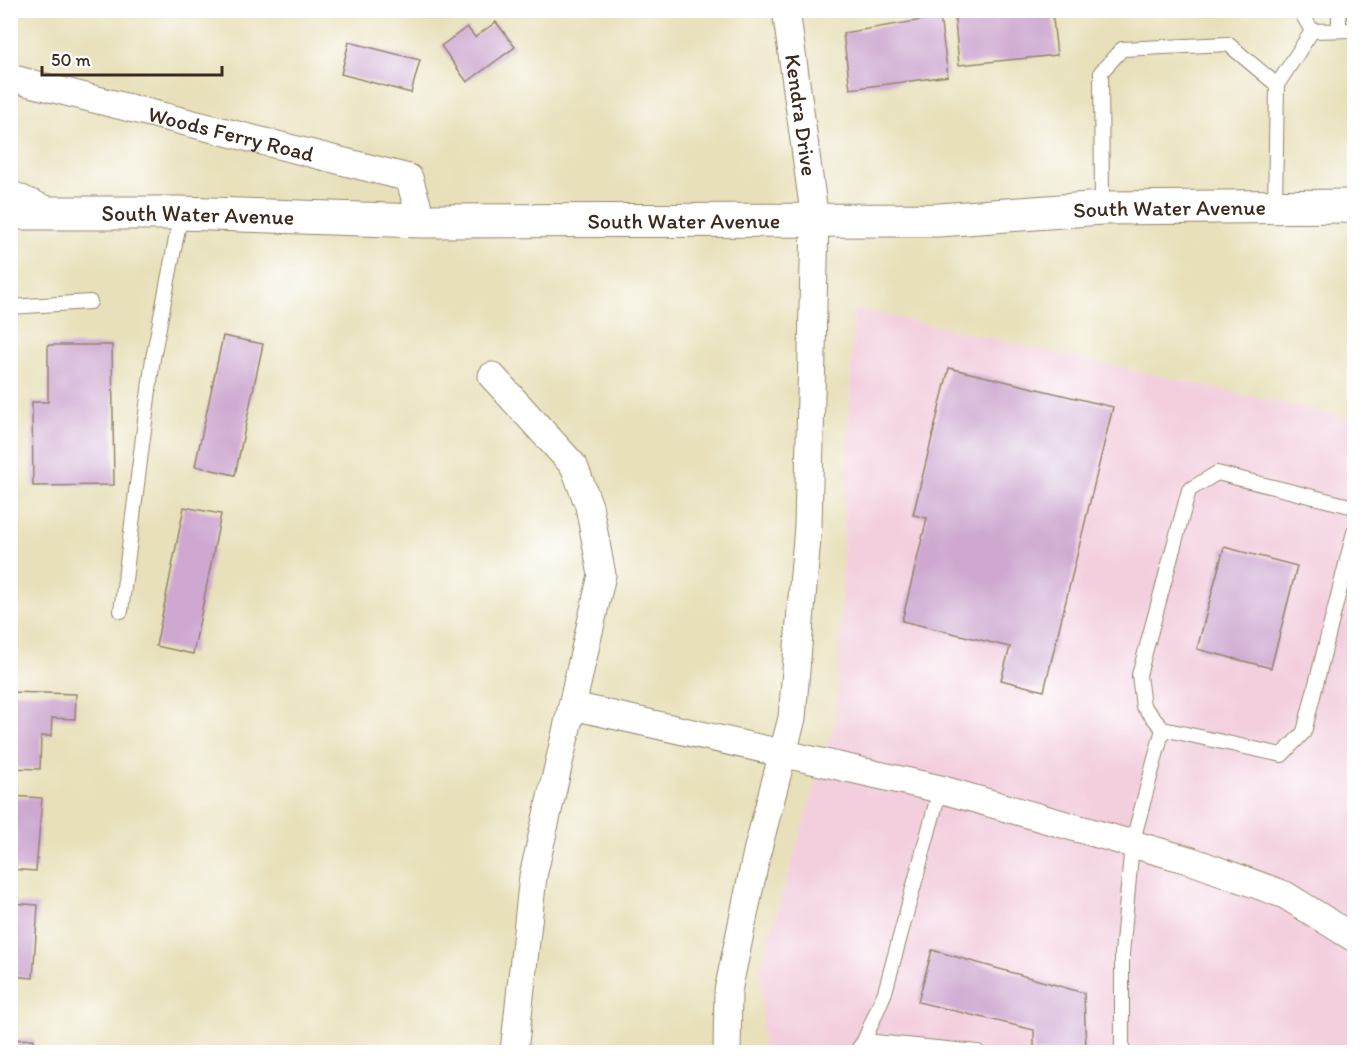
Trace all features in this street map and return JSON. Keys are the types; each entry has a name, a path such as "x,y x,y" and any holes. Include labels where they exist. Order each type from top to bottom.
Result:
{"main road":[{"name":"South Water Avenue","path":"10,213 181,213 422,221 939,220 1102,208 1354,206"}],"street":[{"name":"Kendra Drive","path":"727,1053 728,991 757,852 792,718 808,526 815,220 786,10"},
{"name":"Woods Ferry Road","path":"10,78 409,178 422,221"},
{"path":"492,376 574,466 589,506 602,575 532,876 514,1053"},
{"path":"573,706 940,789 1192,861 1285,895 1354,938"}],"lane":[{"path":"1300,10 1312,31"},
{"path":"1339,10 1339,30"},
{"path":"1312,31 1354,30"},
{"path":"1275,206 1277,85 1312,31"},
{"path":"1102,208 1101,72 1122,49 1228,44 1277,85"},
{"path":"10,187 69,213"},
{"path":"121,611 153,358 181,213"},
{"path":"10,308 90,302"},
{"path":"1354,507 1217,473 1189,490 1139,675 1143,706 1163,729 1281,755 1304,732 1354,532"},
{"path":"1122,1053 1122,954 1132,844 1163,729"},
{"path":"940,789 885,992 860,1047 978,1053"}],"shaded area":[{"path":"854,308 1354,419 1354,1052 763,1052 761,964 836,717"}],"building":[{"path":"954,10 1052,10 1057,55 959,65"},
{"path":"940,17 948,76 850,89 843,33"},
{"path":"496,22 515,47 467,82 441,46 467,27 475,37"},
{"path":"349,42 420,60 411,93 341,74"},
{"path":"223,336 263,344 235,475 195,466"},
{"path":"48,345 112,345 114,485 33,486 32,402 48,402"},
{"path":"949,368 1113,407 1044,691 1001,680 1010,647 902,621 927,518 913,515"},
{"path":"184,507 221,514 193,654 156,646"},
{"path":"1224,547 1297,566 1271,668 1197,649"},
{"path":"10,692 76,694 75,719 52,718 51,736 41,736 40,769 10,768"},
{"path":"10,796 42,798 36,871 10,869"},
{"path":"10,903 38,905 33,978 10,976"},
{"path":"932,950 1084,993 1086,1052 1034,1052 1034,1030 918,1002"},
{"path":"34,1039 34,1052 10,1052 10,1040"}]}
